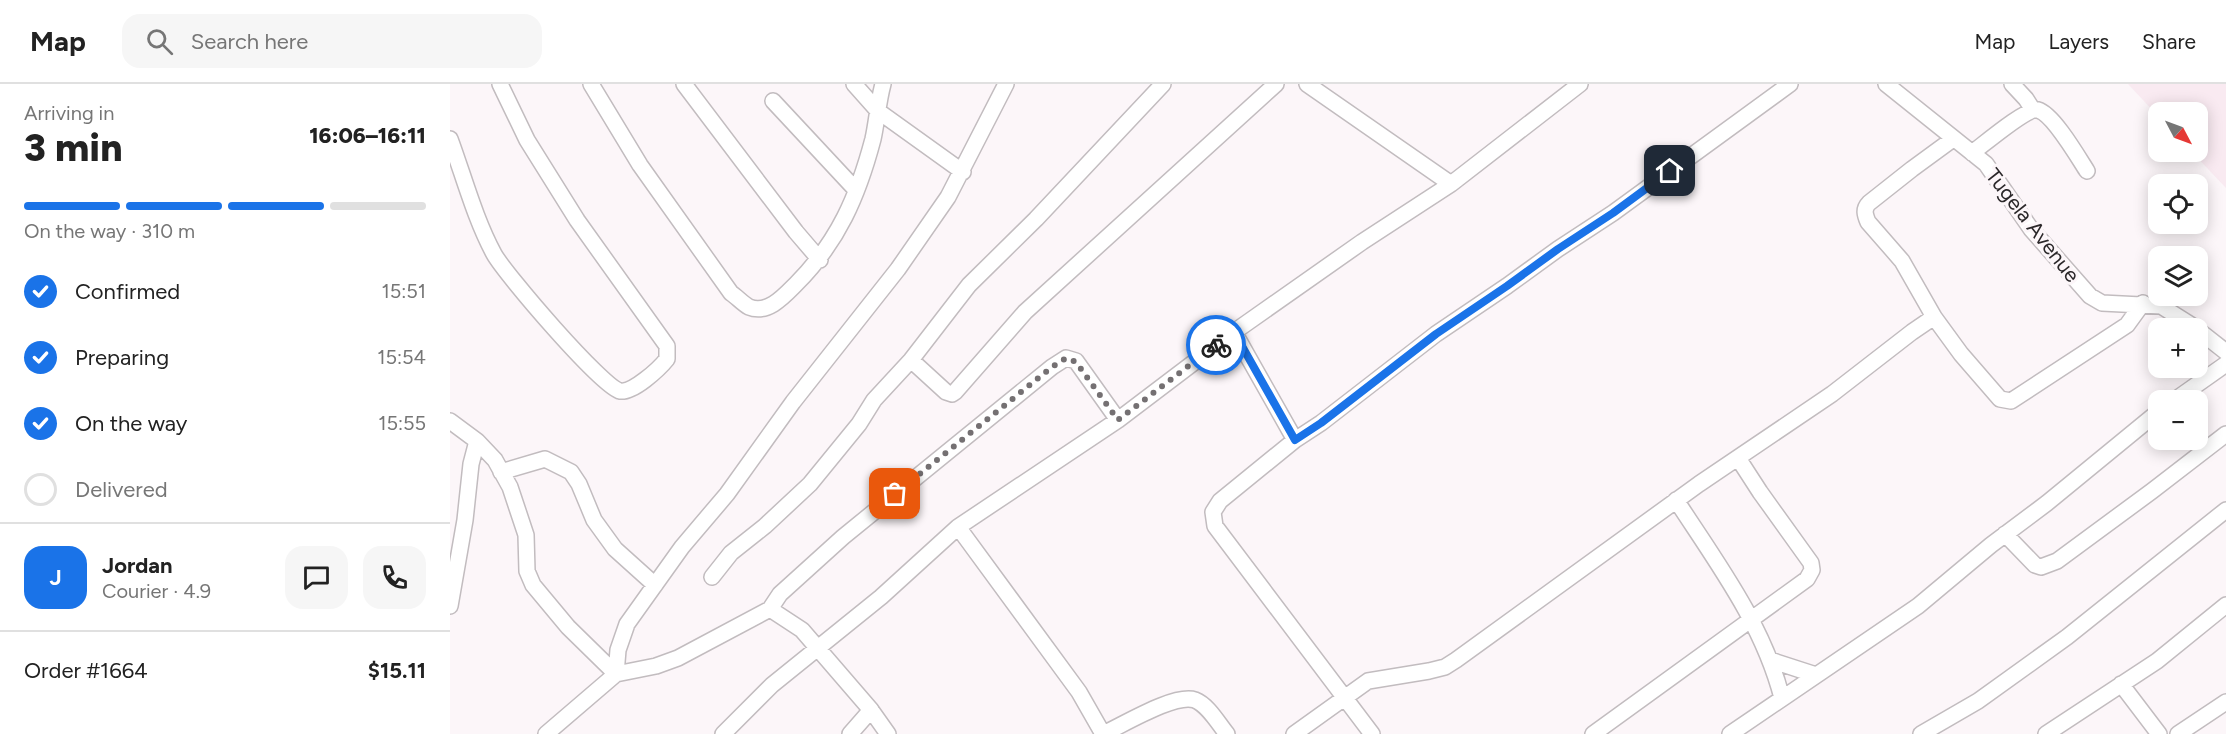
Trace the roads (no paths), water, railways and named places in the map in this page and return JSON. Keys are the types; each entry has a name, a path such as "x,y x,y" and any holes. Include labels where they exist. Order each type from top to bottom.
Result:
{"street":[{"path":"450,140 495,255 551,325 604,381 618,391 627,391 658,370 668,359 667,346 577,220 528,140 500,84"},
{"path":"591,84 640,165 731,293 749,307 759,309 777,303 820,260 849,210 873,139 883,84"},
{"path":"684,84 796,232 820,260"},
{"path":"854,84 878,111 963,172"},
{"path":"616,674 618,650 627,624 682,547 727,494 793,402 898,269 963,172 1006,84"},
{"path":"712,577 731,553 765,526 810,484 859,424 874,400 911,360 969,285 1036,219 1163,84"},
{"path":"911,360 946,392 952,394 955,392 1033,305 1276,84"},
{"path":"1306,84 1450,184"},
{"path":"723,734 772,685 819,649 958,527 1118,420 1234,332 1362,242 1450,184 1580,84"},
{"name":"Tugela Avenue","path":"1886,84 1986,164 1996,175 2031,230 2090,296 2102,303 2143,303 2161,306 2180,318"},
{"path":"2012,84 2033,110 2044,114 2055,125 2087,171"},
{"path":"1372,734 1215,526 1213,512 1220,501 1295,440 1321,423 1436,334 1613,213 1781,86"},
{"path":"773,101 856,190"},
{"path":"1972,153 2033,110"},
{"path":"1953,139 1865,208 1868,222 1902,261 1934,317 1961,354 2000,399 2011,401 2127,325 2143,303"},
{"path":"1294,734 1368,681 1429,671 1445,667 1456,660 1676,500 1832,394 1934,317"},
{"path":"1234,332 1295,440"},
{"name":"Tugela Avenue","path":"2208,338 2226,352"},
{"path":"546,734 616,674 656,666 678,658 770,609 780,594 843,537 1017,395 1066,358 1076,362 1118,420"},
{"path":"2189,390 2226,364"},
{"path":"1730,734 1918,606 2148,420"},
{"path":"450,421 477,441 495,460 510,487 526,535 527,571 533,585 568,627 616,674"},
{"path":"2005,534 2035,565 2041,567 2057,561 2226,434"},
{"path":"450,606 465,520 471,464 477,441"},
{"path":"1593,734 1807,579 1812,570 1811,562 1738,458"},
{"path":"501,472 545,459 571,472 579,484 594,520 615,549 655,585"},
{"path":"1676,500 1740,598 1770,660 1782,698"},
{"path":"1921,734 1978,701 2067,637 2226,510"},
{"path":"958,527 1079,692 1103,734 1177,700 1193,699 1203,705 1227,734"},
{"path":"2046,734 2157,661 2226,605"},
{"path":"770,609 802,630 871,710 888,734"},
{"path":"1770,660 1816,675"},
{"path":"2121,684 2159,734"},
{"path":"2178,734 2226,702"},
{"path":"850,734 871,710"}]}
